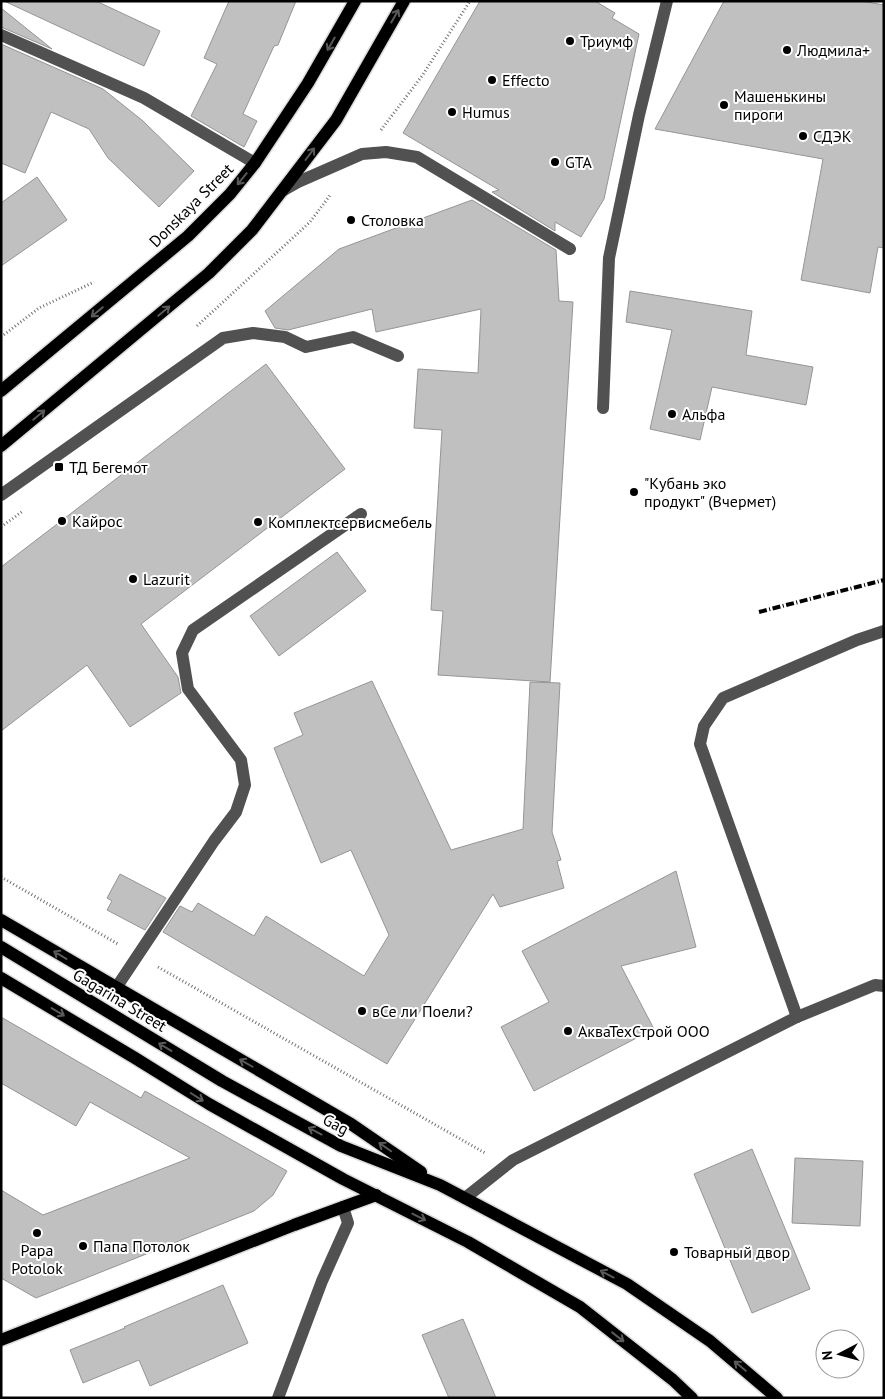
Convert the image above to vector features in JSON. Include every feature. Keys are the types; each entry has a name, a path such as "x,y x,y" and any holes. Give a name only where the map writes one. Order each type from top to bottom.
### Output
{"main road":[{"name":"Donskaya Street","path":"1,391 188,236 230,194 255,163 308,84 356,1"},
{"path":"1,446 209,273 252,230 336,120 404,1"},
{"path":"1,920 351,1124 440,1185 627,1284 710,1341 777,1398"},
{"name":"Gagarina Street","path":"1,947 222,1081"},
{"path":"1,978 209,1104 343,1179 468,1242 580,1307 674,1380 692,1398"},
{"name":"Gag","path":"222,1081 341,1146 440,1185"},
{"path":"1,1340 376,1195"}],"lane":[{"path":"604,408 609,258 639,115 666,1"},
{"path":"1,35 144,98 255,163"},
{"path":"281,192 298,182 362,154 386,152 417,157 570,249"},
{"path":"1,495 223,338 253,334 285,337 306,347 353,337 398,356"},
{"path":"116,988 214,841 236,812 245,785 241,760 188,689 182,653 193,630 361,514"},
{"path":"797,1017 700,744 704,726 723,698 857,640 884,631"},
{"path":"465,1198 513,1160 797,1017 875,985 884,986"},
{"path":"278,1398 322,1282 348,1223 343,1207"}],"path":[{"path":"362,154 422,76 470,1"},
{"path":"197,326 310,222 333,192"},
{"path":"1,337 39,308 97,280"},
{"path":"1,527 25,509"},
{"path":"1,877 485,1154"}],"building":[{"path":"4,1 96,1 160,31 144,66"},
{"path":"229,1 296,1 278,45 274,46 243,114 257,121 244,147 191,116 217,64 204,58"},
{"path":"480,1 595,1 615,13 612,18 639,34 604,199 581,237 555,222 555,231 492,192 499,190 403,133"},
{"name":"Людмила+","path":"724,1 862,1 884,5 884,248 878,247 870,293 801,280 823,159 655,129"},
{"path":"1,8 52,49 1,27"},
{"path":"1,44 103,89 143,121 194,171 159,207 108,158 89,129 51,112 25,173 1,163"},
{"path":"37,177 67,220 1,266 1,203"},
{"path":"472,200 556,250 559,301 573,302 550,682 438,675 443,611 431,610 442,430 414,428 418,369 478,373 481,309 376,332 372,309 288,330 275,328 265,311 339,249"},
{"path":"630,291 752,311 746,355 813,367 806,405 712,387 700,440 650,429 672,330 626,322"},
{"path":"266,364 345,469 141,624 178,677 181,693 130,727 87,665 1,731 1,567"},
{"path":"337,552 366,591 279,656 250,616"},
{"path":"372,681 451,850 523,829 530,682 560,683 552,832 561,860 557,861 564,888 500,907 493,894 387,1064 163,932 180,906 192,912 198,903 254,936 266,916 364,976 389,935 351,850 321,863 274,748 303,735 294,713"},
{"path":"676,871 696,947 621,966 654,1029 534,1091 501,1027 549,1002 522,951"},
{"path":"120,874 166,898 145,930 107,910 112,901 107,898"},
{"path":"1,1017 141,1098 145,1091 287,1171 273,1195 254,1211 36,1298 1,1278 1,1190 43,1215 190,1158 90,1102 76,1126 1,1083"},
{"path":"752,1149 810,1289 752,1313 694,1174"},
{"path":"795,1158 863,1161 860,1226 792,1223"},
{"path":"223,1285 248,1343 150,1386 139,1360 83,1383 70,1350"},
{"path":"463,1319 496,1398 449,1398 422,1335"}],"railway":[{"path":"759,612 884,580"}],"place":[{"name":"Триумф","path":"570,41"},
{"name":"Людмила+","path":"787,50"},
{"name":"Effecto","path":"492,80"},
{"name":"Машенькины пироги","path":"724,105"},
{"name":"Humus","path":"452,112"},
{"name":"СДЭК","path":"803,136"},
{"name":"GTA","path":"555,162"},
{"name":"Столовка","path":"351,220"},
{"name":"Альфа","path":"672,414"},
{"name":"ТД Бегемот","path":"59,467"},
{"name":"\"Кубань эко продукт\" (Вчермет)","path":"634,492"},
{"name":"Кайрос","path":"62,521"},
{"name":"Комплектсервисмебель","path":"258,522"},
{"name":"Lazurit","path":"133,579"},
{"name":"вСе ли Поели?","path":"362,1011"},
{"name":"АкваТехСтрой ООО","path":"568,1031"},
{"name":"Papa Potolok","path":"37,1233"},
{"name":"Папа Потолок","path":"83,1246"},
{"name":"Товарный двор","path":"674,1252"}]}
